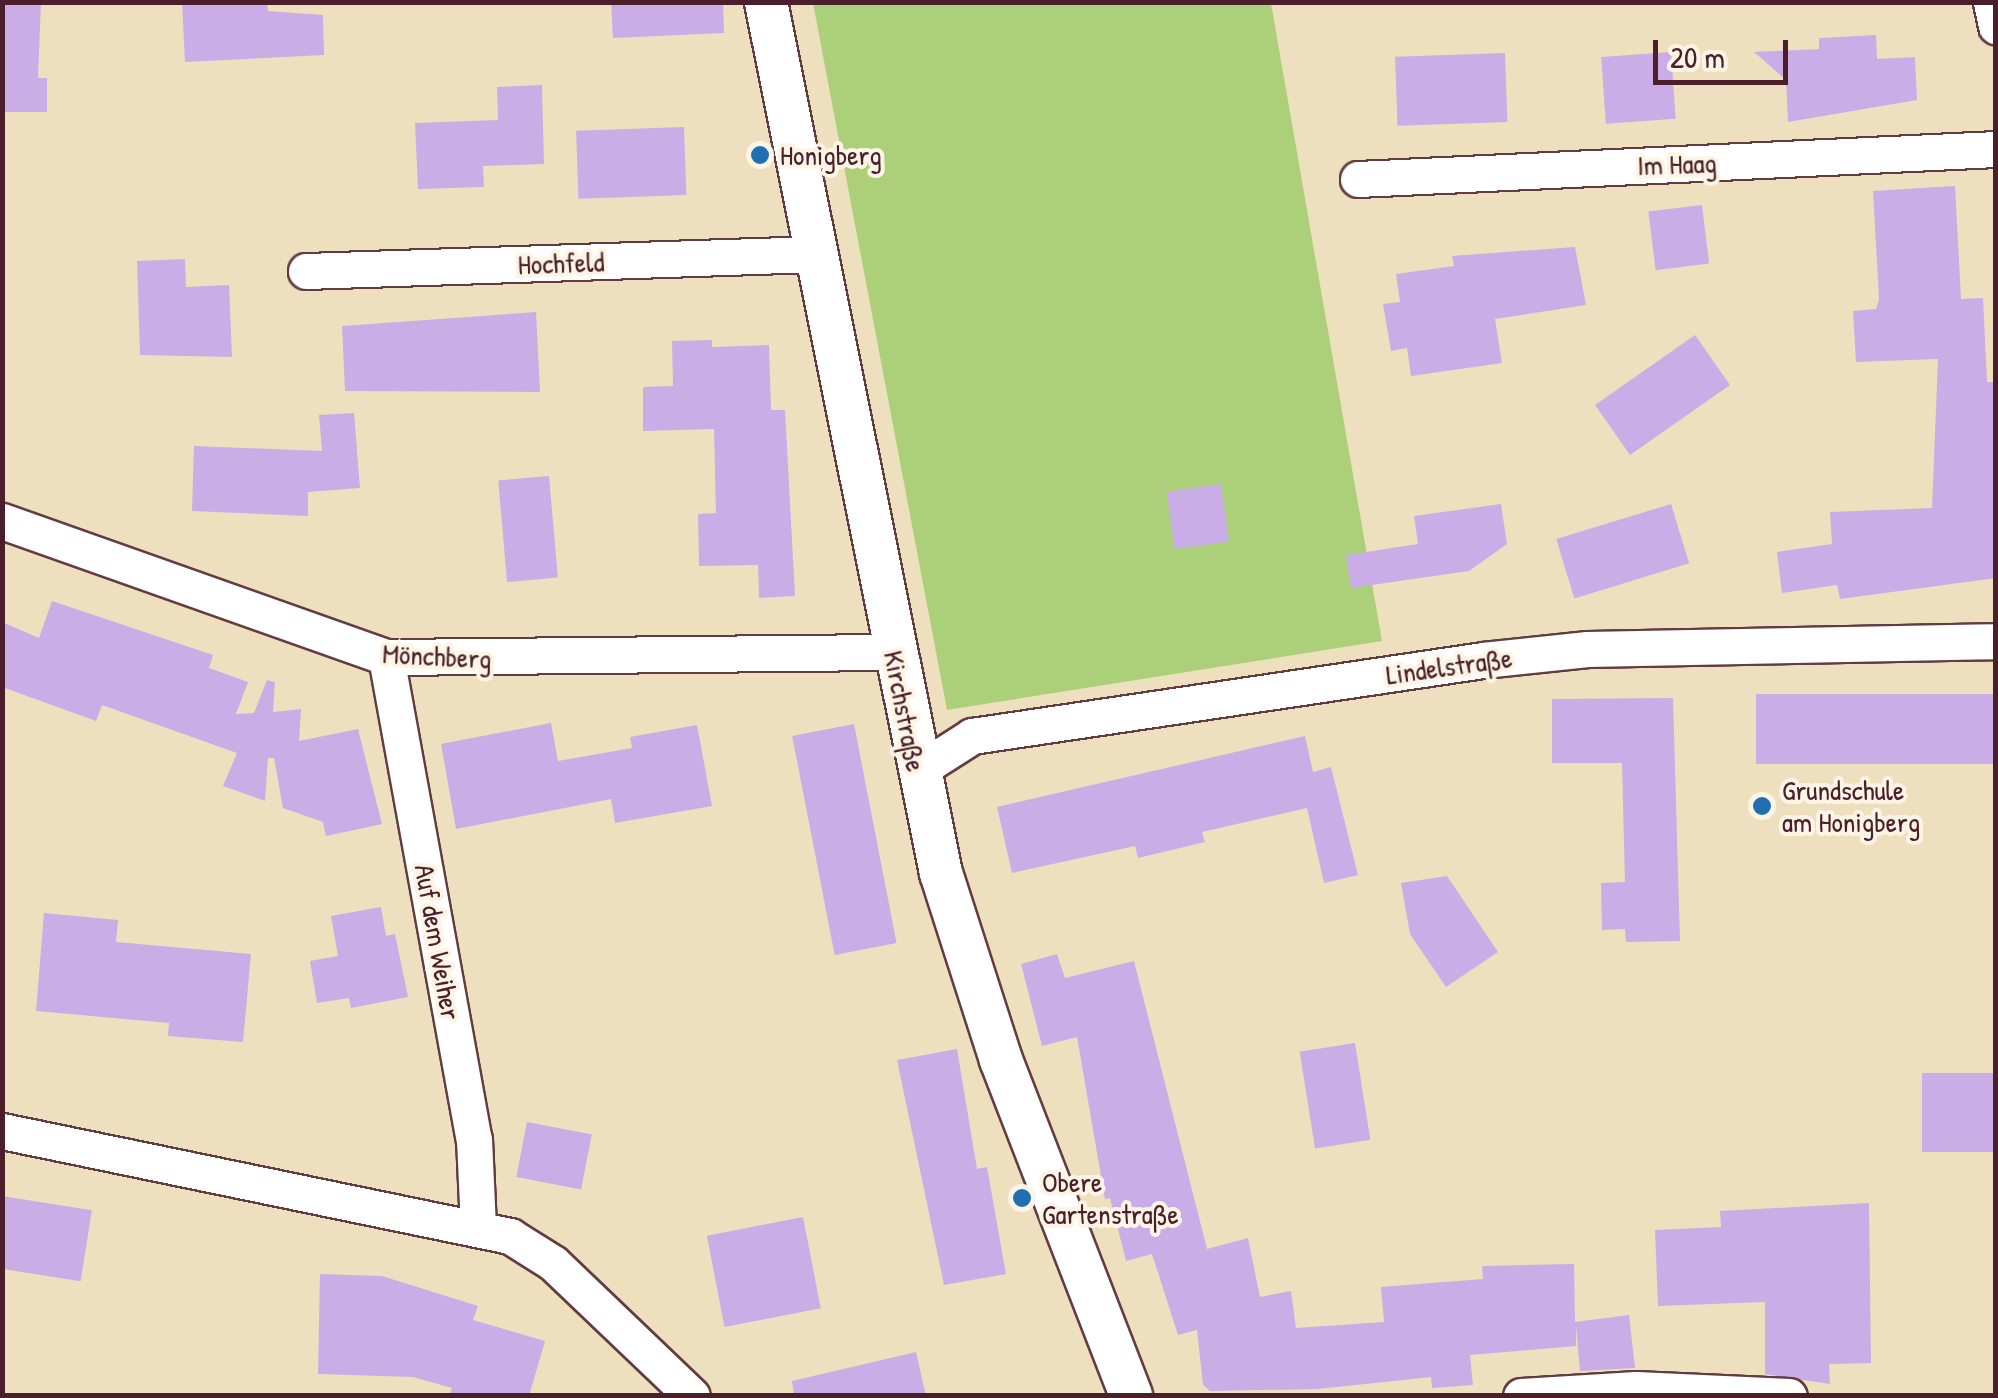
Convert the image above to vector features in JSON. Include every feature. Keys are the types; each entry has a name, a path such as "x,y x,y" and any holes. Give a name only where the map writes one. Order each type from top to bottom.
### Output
{"street":[{"name":"Kirchstraße","path":"766,2 917,772 976,990 1131,1396"},
{"path":"1991,2 1996,26"},
{"name":"Im Haag","path":"1358,180 1996,149"},
{"name":"Hochfeld","path":"306,271 816,254"},
{"name":"Mönchberg","path":"2,521 386,657 894,652"},
{"name":"Lindelstraße","path":"917,772 972,736 1483,660 1587,649 1996,641"},
{"name":"Auf dem Weiher","path":"386,657 474,1140 478,1228"},
{"path":"2,1131 510,1236 553,1263 692,1396"},
{"path":"1521,1396 1636,1389 1789,1396"}],"green space":[{"path":"813,3 1271,3 1382,641 947,710"}],"building":[{"path":"2,2 41,2 38,78 47,78 47,112 2,112"},
{"path":"182,2 267,2 268,11 323,15 324,55 185,62"},
{"path":"611,2 723,2 724,33 613,38"},
{"path":"1876,35 1877,59 1915,57 1917,100 1788,122 1786,80 1754,52 1819,49 1819,38"},
{"path":"1671,52 1676,119 1606,124 1601,57"},
{"path":"1505,53 1507,122 1397,126 1395,57"},
{"path":"542,85 544,164 483,166 484,187 418,189 415,123 498,120 497,87"},
{"path":"684,127 686,195 578,199 576,131"},
{"path":"1955,186 1961,299 1983,298 1987,382 1996,382 1996,578 1840,599 1837,585 1782,593 1777,552 1832,544 1830,512 1932,508 1938,359 1856,362 1853,311 1876,309 1879,299 1873,191"},
{"path":"1702,205 1709,264 1656,270 1648,212"},
{"path":"1575,247 1586,305 1495,319 1502,363 1411,376 1407,348 1391,351 1383,304 1400,302 1396,274 1454,266 1452,256"},
{"path":"185,259 186,287 229,285 232,357 140,355 137,261"},
{"path":"536,312 540,392 345,391 342,326"},
{"path":"1695,335 1730,385 1630,455 1595,405"},
{"path":"712,340 712,347 769,345 771,410 785,410 795,596 759,598 758,565 699,566 698,514 716,513 714,429 643,431 643,387 673,386 672,341"},
{"path":"354,413 360,488 308,492 308,516 192,511 194,446 322,451 319,415"},
{"path":"549,476 558,578 507,582 498,480"},
{"path":"1221,484 1229,541 1175,549 1167,492"},
{"path":"1501,504 1507,544 1469,571 1351,588 1346,555 1418,544 1414,516"},
{"path":"1671,504 1689,563 1574,598 1556,539"},
{"path":"52,601 213,655 209,668 248,682 236,714 254,713 267,680 275,682 273,712 301,709 299,741 358,729 382,824 326,836 323,822 283,808 274,758 268,758 265,801 223,786 237,753 102,705 96,721 2,687 2,622 39,638"},
{"path":"1756,694 1996,694 1996,764 1756,764"},
{"path":"1673,698 1680,941 1626,942 1625,929 1602,930 1601,883 1625,882 1622,763 1552,763 1552,699"},
{"path":"551,723 558,761 632,748 630,737 697,725 712,806 615,823 611,799 456,829 441,744"},
{"path":"854,724 897,943 835,955 792,736"},
{"path":"1305,736 1313,772 1331,767 1358,875 1324,883 1307,808 1202,832 1205,842 1138,858 1135,846 1012,873 997,807"},
{"path":"1447,876 1498,952 1446,987 1410,934 1401,883"},
{"path":"381,907 386,936 395,934 408,997 351,1008 349,998 317,1003 310,961 338,956 331,916"},
{"path":"44,913 118,920 116,942 251,954 243,1042 168,1036 169,1023 36,1011"},
{"path":"1057,954 1065,978 1134,961 1207,1249 1248,1238 1260,1297 1291,1291 1296,1328 1384,1322 1381,1287 1483,1279 1482,1266 1574,1264 1575,1322 1629,1315 1635,1368 1580,1371 1576,1326 1576,1346 1470,1355 1473,1385 1432,1388 1431,1377 1318,1389 1210,1391 1203,1385 1197,1330 1178,1335 1152,1254 1126,1261 1110,1198 1105,1199 1077,1037 1042,1046 1021,964"},
{"path":"1355,1043 1370,1140 1315,1149 1300,1052"},
{"path":"957,1049 977,1169 987,1167 1006,1274 944,1285 897,1060"},
{"path":"1922,1073 1996,1073 1996,1152 1922,1152"},
{"path":"527,1122 592,1135 581,1190 516,1177"},
{"path":"2,1196 92,1210 81,1281 2,1269"},
{"path":"1869,1203 1871,1363 1829,1364 1830,1384 1765,1374 1765,1302 1658,1306 1655,1230 1721,1227 1720,1211"},
{"path":"803,1217 821,1308 725,1327 707,1236"},
{"path":"320,1274 382,1276 478,1306 473,1320 545,1341 529,1396 449,1396 452,1388 413,1377 318,1374"},
{"path":"916,1352 926,1396 794,1396 792,1381"}],"place":[{"name":"Honigberg","path":"760,155"},
{"name":"Grundschule am Honigberg","path":"1762,806"},
{"name":"Obere Gartenstraße","path":"1022,1198"}]}
